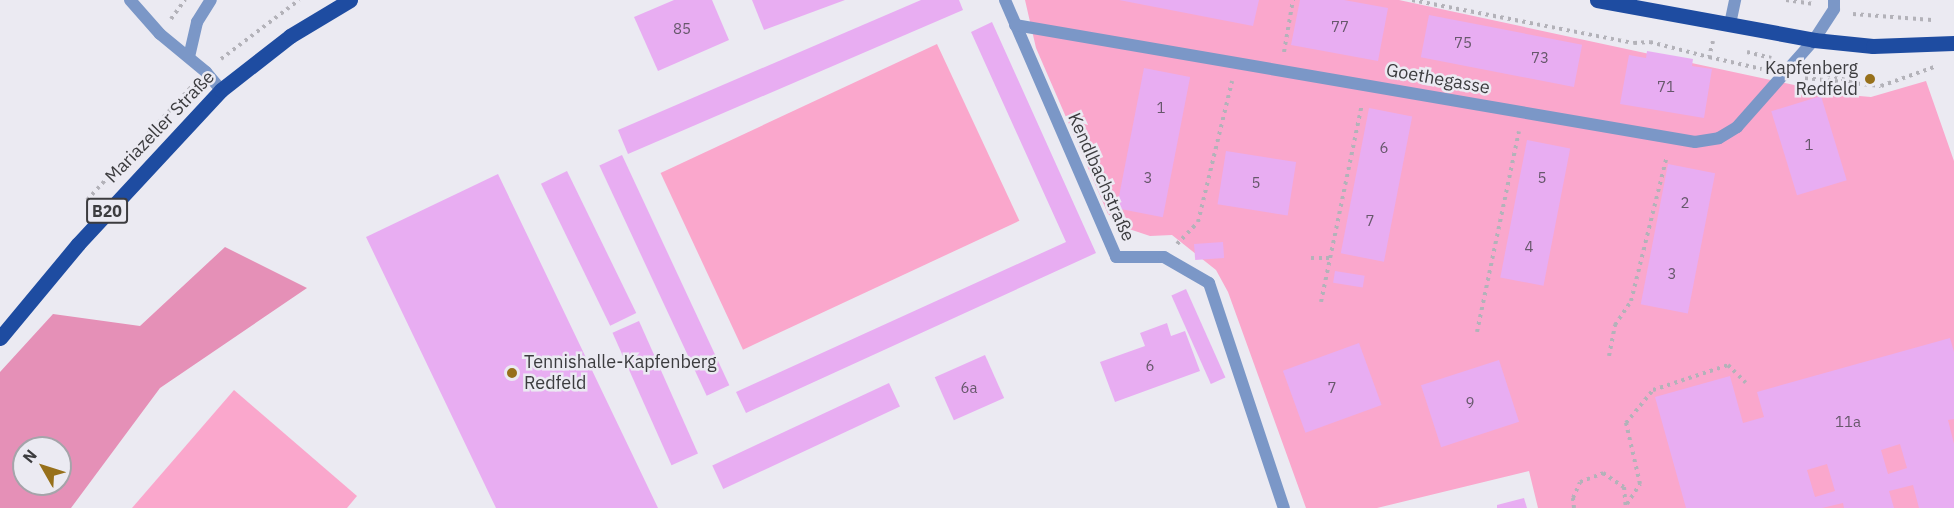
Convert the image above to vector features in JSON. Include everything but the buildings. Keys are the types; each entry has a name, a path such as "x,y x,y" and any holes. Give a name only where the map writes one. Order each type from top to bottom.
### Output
{"main road":[{"name":"Mariazeller Straße","path":"0,338 110,208 221,90 290,36 350,0"},
{"path":"1597,0 1814,40 1873,46 1954,43"}],"street":[{"path":"130,0 160,34 189,57 221,90"},
{"path":"189,57 197,22 211,0"},
{"name":"Kendlbachstraße","path":"1005,0 1116,257 1164,257"},
{"path":"1724,22 1735,0"},
{"name":"Goethegasse","path":"1015,25 1523,112 1672,135 1695,142 1719,138 1737,127 1786,75 1814,40 1834,5"},
{"path":"1164,257 1209,283 1284,508"}],"path":[{"path":"1280,71 1293,0"},
{"path":"1412,0 1634,43 1650,42 1786,75 1881,86 1924,73 1944,62"},
{"path":"1786,0 1834,5 1871,18 1935,20"},
{"path":"1709,57 1724,22"},
{"path":"1164,257 1198,222 1237,63"},
{"path":"1321,302 1365,85"},
{"path":"1477,332 1523,112"},
{"path":"1609,356 1615,325 1631,301 1672,135"},
{"path":"1311,258 1330,258"},
{"path":"1626,506 1640,484 1626,423 1653,390 1728,365 1746,383"},
{"path":"1574,508 1576,489 1595,474 1619,481 1626,506"}],"shaded area":[{"path":"1025,0 1399,0 1836,94 1871,97 1926,81 1954,161 1954,508 1538,508 1529,471 1377,508 1306,508 1228,292 1216,270 1172,235 1150,236 1129,229 1108,214 1036,48"},
{"path":"937,44 1019,221 743,350 661,173"},
{"path":"225,247 307,288 160,388 71,508 0,508 0,372 53,314 140,326"},
{"path":"234,390 357,496 347,508 132,508"}],"place":[{"name":"Kapfenberg Redfeld","path":"1870,79"},
{"name":"Tennishalle-Kapfenberg Redfeld","path":"512,373"}]}
